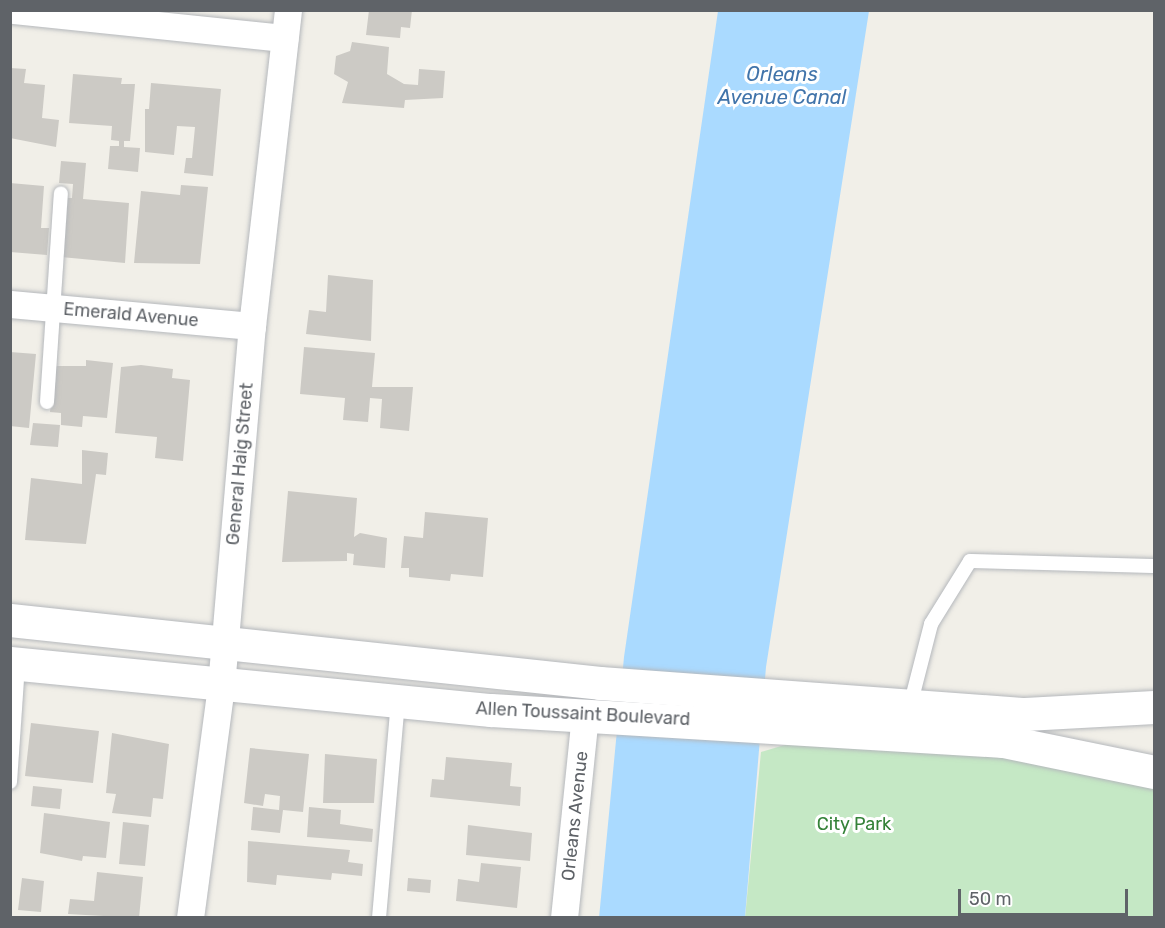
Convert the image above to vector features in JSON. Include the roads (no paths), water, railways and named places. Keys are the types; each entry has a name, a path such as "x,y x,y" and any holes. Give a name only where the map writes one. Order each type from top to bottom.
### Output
{"main road":[{"name":"Allen Toussaint Boulevard","path":"10,620 455,665 600,683 1003,741 1155,772"},
{"name":"Allen Toussaint Boulevard","path":"14,664 452,707 591,715 910,706 1025,714 1155,707"},
{"path":"452,707 455,665"}],"street":[{"path":"13,10 285,38"},
{"name":"General Haig Street","path":"190,918 221,686 252,326 288,10"},
{"name":"Emerald Avenue","path":"10,304 252,326"},
{"name":"Orleans Avenue","path":"564,918 591,715"}],"lane":[{"path":"47,402 62,194"},
{"path":"910,706 931,624 970,561 1155,566"},
{"path":"10,782 14,664"},
{"path":"379,918 398,702"}],"water":[{"name":"Orleans Avenue Canal","path":"718,11 869,11 766,667 745,917 599,918 624,657"}],"park label":[{"name":"City Park","path":"854,824"}]}
